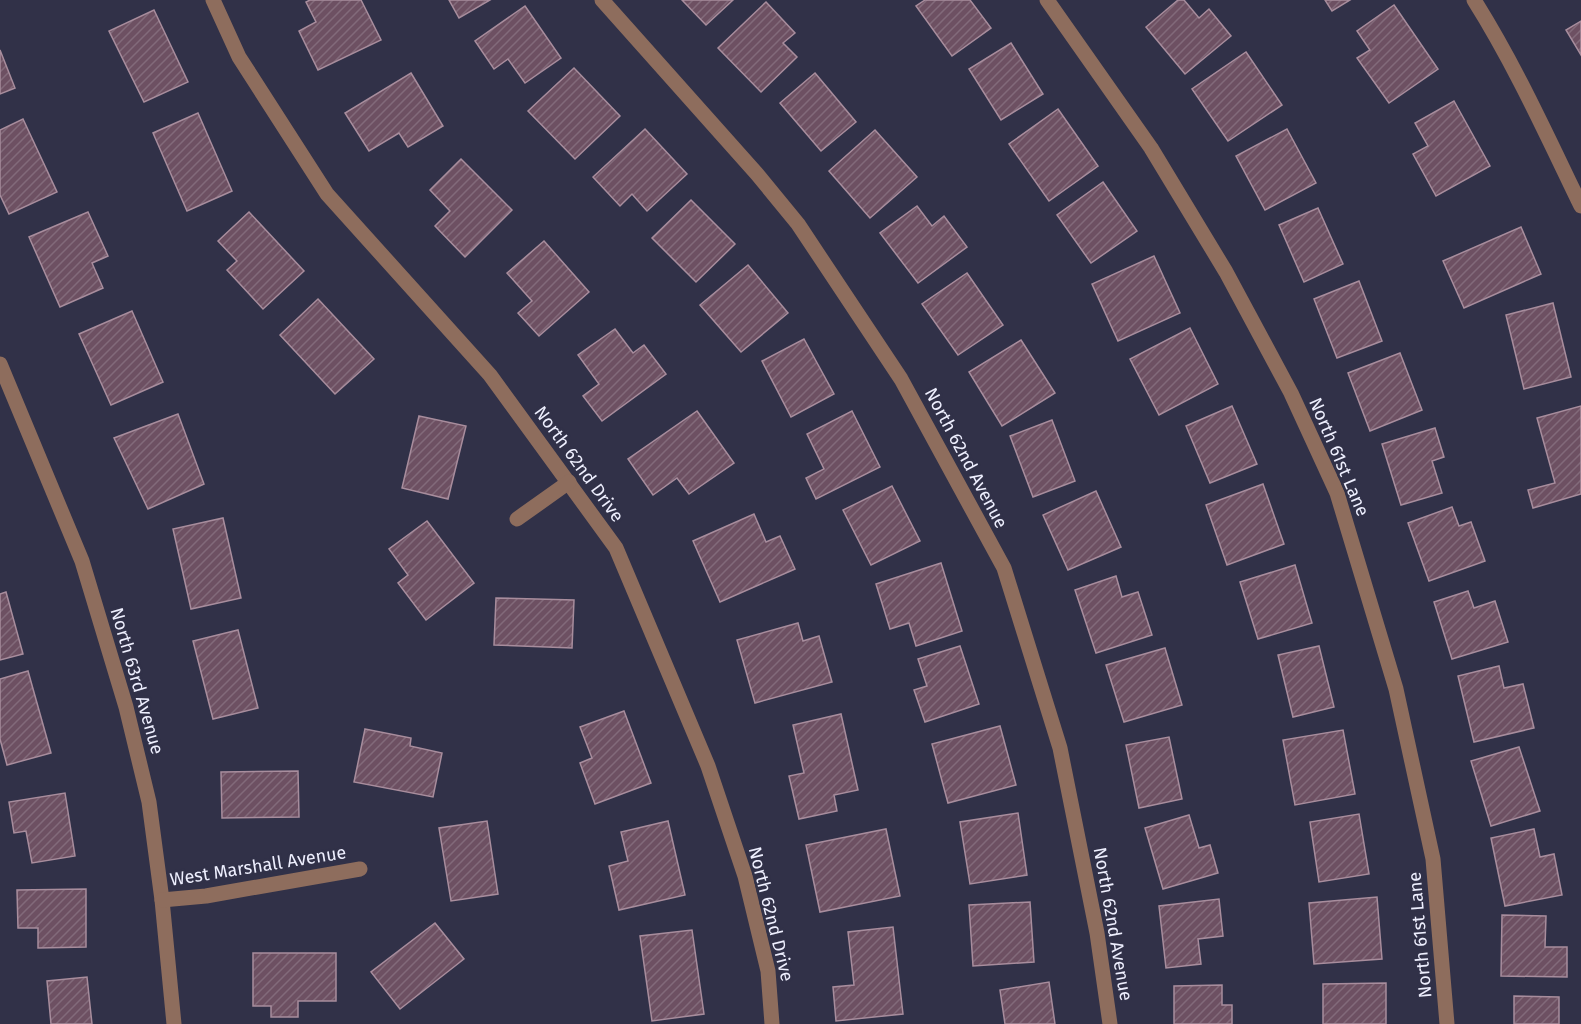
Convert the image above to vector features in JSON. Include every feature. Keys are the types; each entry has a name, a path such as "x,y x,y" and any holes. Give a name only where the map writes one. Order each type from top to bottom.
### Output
{"street":[{"name":"North 62nd Drive","path":"213,0 238,57 327,194 490,375 616,548 708,766 745,876 768,971 772,1024"},
{"name":"North 62nd Avenue","path":"602,0 757,174 798,224 901,379 1004,568 1060,748 1097,933 1110,1024"},
{"name":"North 61st Lane","path":"1047,0 1151,148 1226,272 1291,393 1337,493 1396,689 1433,860 1447,1024"},
{"path":"1474,0 1531,102 1581,206"},
{"name":"North 63rd Avenue","path":"0,364 82,561 126,707 147,791 162,900 174,1024"},
{"path":"517,519 569,482"},
{"name":"West Marshall Avenue","path":"162,900 206,897 360,869"}],"building":[{"path":"310,0 361,0 381,40 318,70 299,31 316,22 306,2"},
{"path":"449,0 490,0 459,18"},
{"path":"682,0 733,0 706,25"},
{"path":"925,0 970,0 991,28 952,56 916,6"},
{"path":"1178,0 1184,0 1199,18 1209,9 1231,36 1185,74 1146,27"},
{"path":"1325,0 1350,0 1332,11"},
{"path":"766,2 795,33 783,43 797,57 761,92 718,48"},
{"path":"1394,5 1438,69 1389,103 1357,58 1370,50 1357,31"},
{"path":"525,6 561,58 525,83 508,59 494,69 475,41"},
{"path":"154,10 188,82 144,102 109,31"},
{"path":"1581,21 1581,55 1566,30"},
{"path":"1011,43 1043,94 1001,120 969,69"},
{"path":"0,50 15,88 0,94"},
{"path":"1246,52 1282,105 1228,141 1192,89"},
{"path":"574,68 620,116 575,159 528,111"},
{"path":"411,73 443,126 408,147 399,133 369,151 345,113"},
{"path":"815,73 856,122 821,151 780,103"},
{"path":"1454,101 1490,166 1436,196 1413,154 1428,146 1415,123"},
{"path":"1058,109 1098,166 1049,201 1009,144"},
{"path":"198,113 232,191 187,211 153,133"},
{"path":"23,119 57,192 9,214 0,195 0,130"},
{"path":"645,129 687,174 647,211 632,194 620,206 593,177"},
{"path":"1287,129 1316,183 1265,210 1236,156"},
{"path":"875,130 917,177 870,218 829,171"},
{"path":"461,159 512,210 465,257 435,226 450,211 430,190"},
{"path":"1103,182 1137,231 1091,263 1057,215"},
{"path":"691,200 735,244 696,282 652,238"},
{"path":"917,206 932,226 944,216 967,247 918,283 880,233"},
{"path":"1318,208 1343,264 1304,282 1279,225"},
{"path":"88,212 108,256 92,263 103,288 60,307 29,237"},
{"path":"249,212 304,271 263,309 227,270 237,261 218,241"},
{"path":"1521,227 1541,274 1464,308 1443,261"},
{"path":"544,241 589,292 539,336 518,313 532,301 507,273"},
{"path":"1154,256 1180,313 1118,341 1092,284"},
{"path":"748,265 788,313 741,352 700,305"},
{"path":"967,273 1003,325 958,355 922,304"},
{"path":"1359,281 1382,341 1337,358 1314,299"},
{"path":"318,299 374,359 335,394 280,335"},
{"path":"1553,303 1571,377 1524,389 1506,315"},
{"path":"132,311 163,382 111,405 79,334"},
{"path":"1190,328 1218,384 1159,415 1130,359"},
{"path":"615,329 633,353 644,345 666,374 602,421 583,396 599,384 578,355"},
{"path":"804,339 834,394 791,417 762,361"},
{"path":"1021,340 1055,393 1002,426 969,372"},
{"path":"1400,353 1422,410 1370,431 1348,373"},
{"path":"1232,406 1257,464 1210,483 1186,426"},
{"path":"1581,406 1581,494 1533,508 1528,490 1555,483 1537,418"},
{"path":"697,411 734,463 689,494 677,478 653,495 628,459"},
{"path":"852,411 880,467 816,499 806,478 824,469 807,434"},
{"path":"178,414 204,484 148,509 114,438"},
{"path":"419,416 466,426 448,499 402,488"},
{"path":"1052,420 1075,481 1033,497 1010,436"},
{"path":"1435,428 1444,457 1432,461 1442,493 1401,505 1382,444"},
{"path":"1263,484 1284,544 1227,565 1206,505"},
{"path":"892,486 920,541 871,565 843,510"},
{"path":"1096,491 1121,547 1068,570 1043,515"},
{"path":"1452,507 1459,526 1471,522 1485,561 1429,581 1408,523"},
{"path":"754,514 766,542 780,536 795,569 720,602 693,541"},
{"path":"223,518 241,598 191,609 173,529"},
{"path":"427,521 474,583 426,620 398,583 408,575 389,549"},
{"path":"941,563 962,631 916,646 909,623 890,629 876,584"},
{"path":"1295,565 1312,623 1258,639 1240,582"},
{"path":"1116,576 1122,597 1138,592 1152,635 1096,653 1075,590"},
{"path":"1468,591 1474,608 1495,601 1508,642 1452,659 1434,602"},
{"path":"6,592 23,654 0,660 0,594"},
{"path":"496,598 574,600 572,648 494,645"},
{"path":"798,623 803,641 819,636 832,682 755,703 737,640"},
{"path":"238,630 258,708 213,719 193,641"},
{"path":"960,646 979,704 925,722 914,690 927,686 918,659"},
{"path":"1319,646 1334,707 1293,717 1278,655"},
{"path":"1165,648 1182,705 1124,722 1106,665"},
{"path":"1499,666 1504,688 1523,684 1534,728 1474,742 1458,676"},
{"path":"28,671 51,753 7,765 0,739 0,679"},
{"path":"624,711 651,783 595,804 580,763 592,758 580,727"},
{"path":"841,714 858,790 834,795 837,811 799,819 789,776 804,773 793,725"},
{"path":"1000,726 1016,785 948,803 932,744"},
{"path":"365,729 411,738 410,746 442,753 433,797 354,782"},
{"path":"1343,730 1355,794 1295,805 1283,740"},
{"path":"1169,737 1182,799 1139,808 1126,745"},
{"path":"1519,747 1540,811 1491,826 1471,761"},
{"path":"298,771 299,817 222,818 221,772"},
{"path":"65,793 75,856 32,863 26,831 14,833 9,802"},
{"path":"1018,813 1027,875 970,884 960,822"},
{"path":"1359,814 1369,874 1319,882 1310,822"},
{"path":"1189,815 1199,848 1210,845 1218,873 1163,889 1145,828"},
{"path":"487,821 498,894 451,901 439,828"},
{"path":"668,821 685,895 619,910 609,866 628,861 621,832"},
{"path":"886,829 900,896 820,912 806,845"},
{"path":"1534,829 1540,857 1554,854 1562,895 1505,906 1491,838"},
{"path":"86,889 86,947 38,948 38,928 18,928 17,890"},
{"path":"1377,897 1382,959 1314,964 1309,903"},
{"path":"1219,899 1223,936 1198,939 1201,964 1166,968 1159,906"},
{"path":"1030,902 1034,962 973,966 969,905"},
{"path":"1502,915 1546,916 1545,947 1567,947 1567,977 1501,976"},
{"path":"435,923 464,959 400,1009 371,972"},
{"path":"893,927 903,1014 836,1021 833,987 854,985 848,932"},
{"path":"692,930 704,1014 652,1021 640,936"},
{"path":"253,953 336,953 336,1001 298,1001 298,1017 271,1017 271,1006 253,1006"},
{"path":"87,977 92,1024 51,1024 47,981"},
{"path":"1049,982 1055,1024 1005,1024 1000,990"},
{"path":"1386,983 1386,1024 1323,1024 1323,984"},
{"path":"1222,985 1222,1005 1232,1005 1232,1024 1174,1024 1174,986"},
{"path":"1514,996 1559,997 1559,1024 1514,1024"}]}
